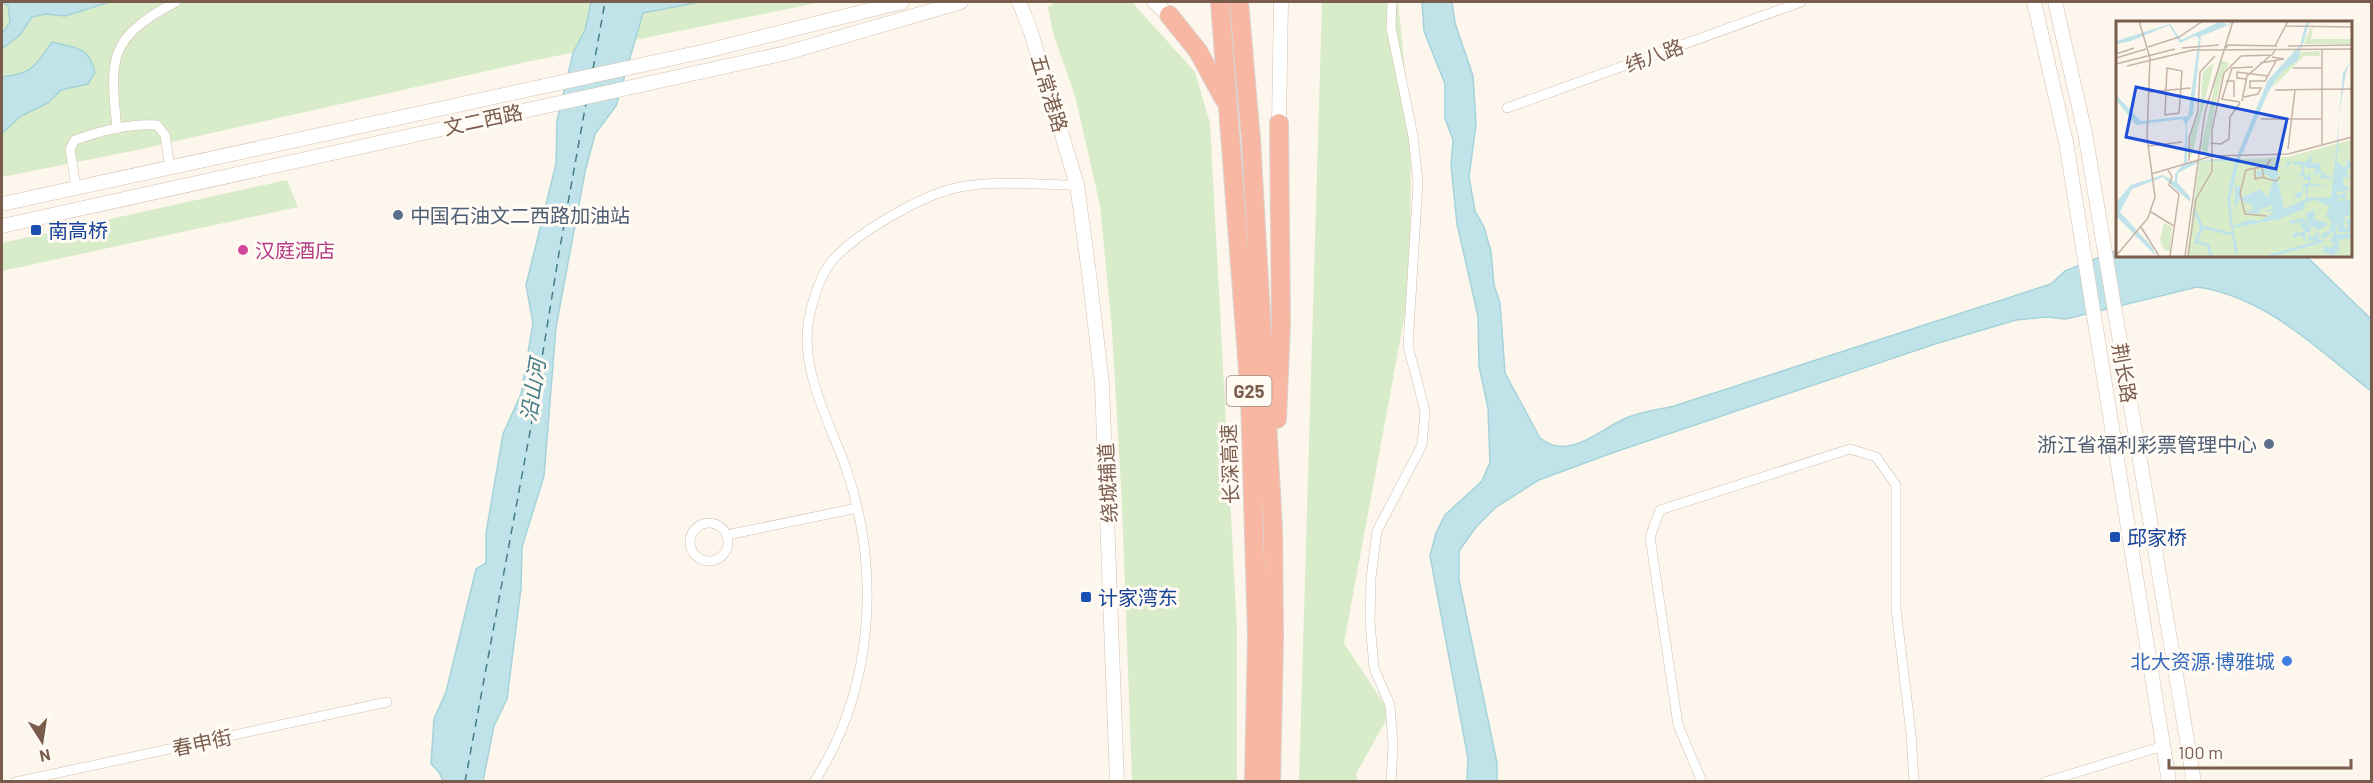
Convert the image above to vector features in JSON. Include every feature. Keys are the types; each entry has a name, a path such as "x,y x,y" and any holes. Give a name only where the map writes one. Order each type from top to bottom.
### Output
{"highway":[{"name":"长深高速","path":"1220,2 1250,396 1257,634 1254,782"},
{"name":"长深高速","path":"1239,2 1251,140 1273,529 1274,638 1271,782"},
{"path":"1169,15 1198,51 1228,106"},
{"path":"1273,529 1281,324 1279,123"}],"main road":[{"name":"文二西路","path":"2,204 706,51 850,17 902,2"},
{"name":"文二西路","path":"2,226 445,126 815,46 961,2"},
{"name":"五常港路","path":"1019,2 1030,29 1077,185"},
{"path":"1154,2 1169,15"},
{"path":"1279,123 1281,2"},
{"name":"荆长路","path":"2034,2 2066,142 2169,782"},
{"name":"荆长路","path":"2055,2 2085,133 2194,782"},
{"name":"绕城辅道","path":"1077,185 1102,384 1117,782"}],"street":[{"path":"117,129 112,75 118,50 141,25 176,2"},
{"path":"1391,782 1393,745 1390,705 1374,668 1370,622 1371,578 1377,531 1422,445 1425,411 1408,346 1418,181 1413,136 1391,28 1392,2"},
{"name":"纬八路","path":"1507,108 1801,2"},
{"path":"76,187 70,149 75,140 117,129 145,124 157,125 165,135 170,168"},
{"path":"814,782 830,758 843,728 861,666 866,629 866,592 865,553 857,508 811,371 807,338 812,301 831,262 914,201 969,186 1077,185"},
{"path":"1702,782 1678,725 1650,537 1660,510 1850,449 1876,457 1896,485 1896,609 1911,734 1914,782"},
{"path":"727,535 857,508"},
{"path":"705,524 718,525 727,535 728,547 716,560 704,560 691,548 690,542 694,530 705,524"},
{"name":"春申街","path":"16,782 387,702"},
{"path":"2045,782 2163,746"}],"green space":[{"path":"2,2 822,2 522,63 137,150 2,177"},
{"path":"1055,2 1132,2 1195,72 1210,123 1237,629 1237,781 1132,781 1122,505 1112,330 1100,205 1075,96 1053,33 1048,7"},
{"path":"1322,2 1398,2 1411,128 1410,287 1344,643 1390,713 1356,774 1358,781 1299,782"},
{"path":"287,180 298,207 2,271 2,243"}],"water":[{"path":"2,2 110,2 65,16 46,14 32,17 20,35 2,49 2,34 10,22 8,6"},
{"name":"沿山河","path":"591,2 700,2 643,13 616,106 595,134 585,172 556,327 544,476 522,547 521,588 507,699 494,726 483,781 443,781 439,772 431,764 434,719 446,692 476,569 486,563 486,533 503,434 521,394 533,323 526,285 556,164 557,121 573,53 585,30"},
{"path":"1422,2 1452,2 1455,23 1473,76 1476,124 1469,177 1475,211 1484,227 1491,252 1494,285 1500,303 1505,373 1540,438 1551,444 1561,446 1583,442 1630,417 1674,406 2051,284 2065,271 2116,251 2116,256 2306,256 2371,319 2371,391 2311,342 2268,313 2222,292 2197,287 2066,319 2046,317 2016,320 1935,344 1609,454 1539,480 1496,507 1476,527 1459,551 1459,580 1497,763 1497,781 1467,781 1468,758 1430,556 1436,533 1445,515 1482,481 1490,462 1488,408 1479,366 1478,316 1457,224 1451,165 1453,140 1445,118 1445,84 1424,31"},
{"path":"52,42 85,52 95,72 88,84 61,90 48,103 21,116 2,133 2,77 27,71"}],"ferry route":[{"path":"593,69 605,2"},
{"path":"465,782 530,432 586,103"}],"place":[{"name":"中国石油文二西路加油站","path":"398,215"},
{"name":"南高桥","path":"36,230"},
{"name":"汉庭酒店","path":"243,250"},
{"name":"浙江省福利彩票管理中心","path":"2269,444"},
{"name":"邱家桥","path":"2115,537"},
{"name":"计家湾东","path":"1086,597"},
{"name":"北大资源·博雅城","path":"2287,661"}]}
